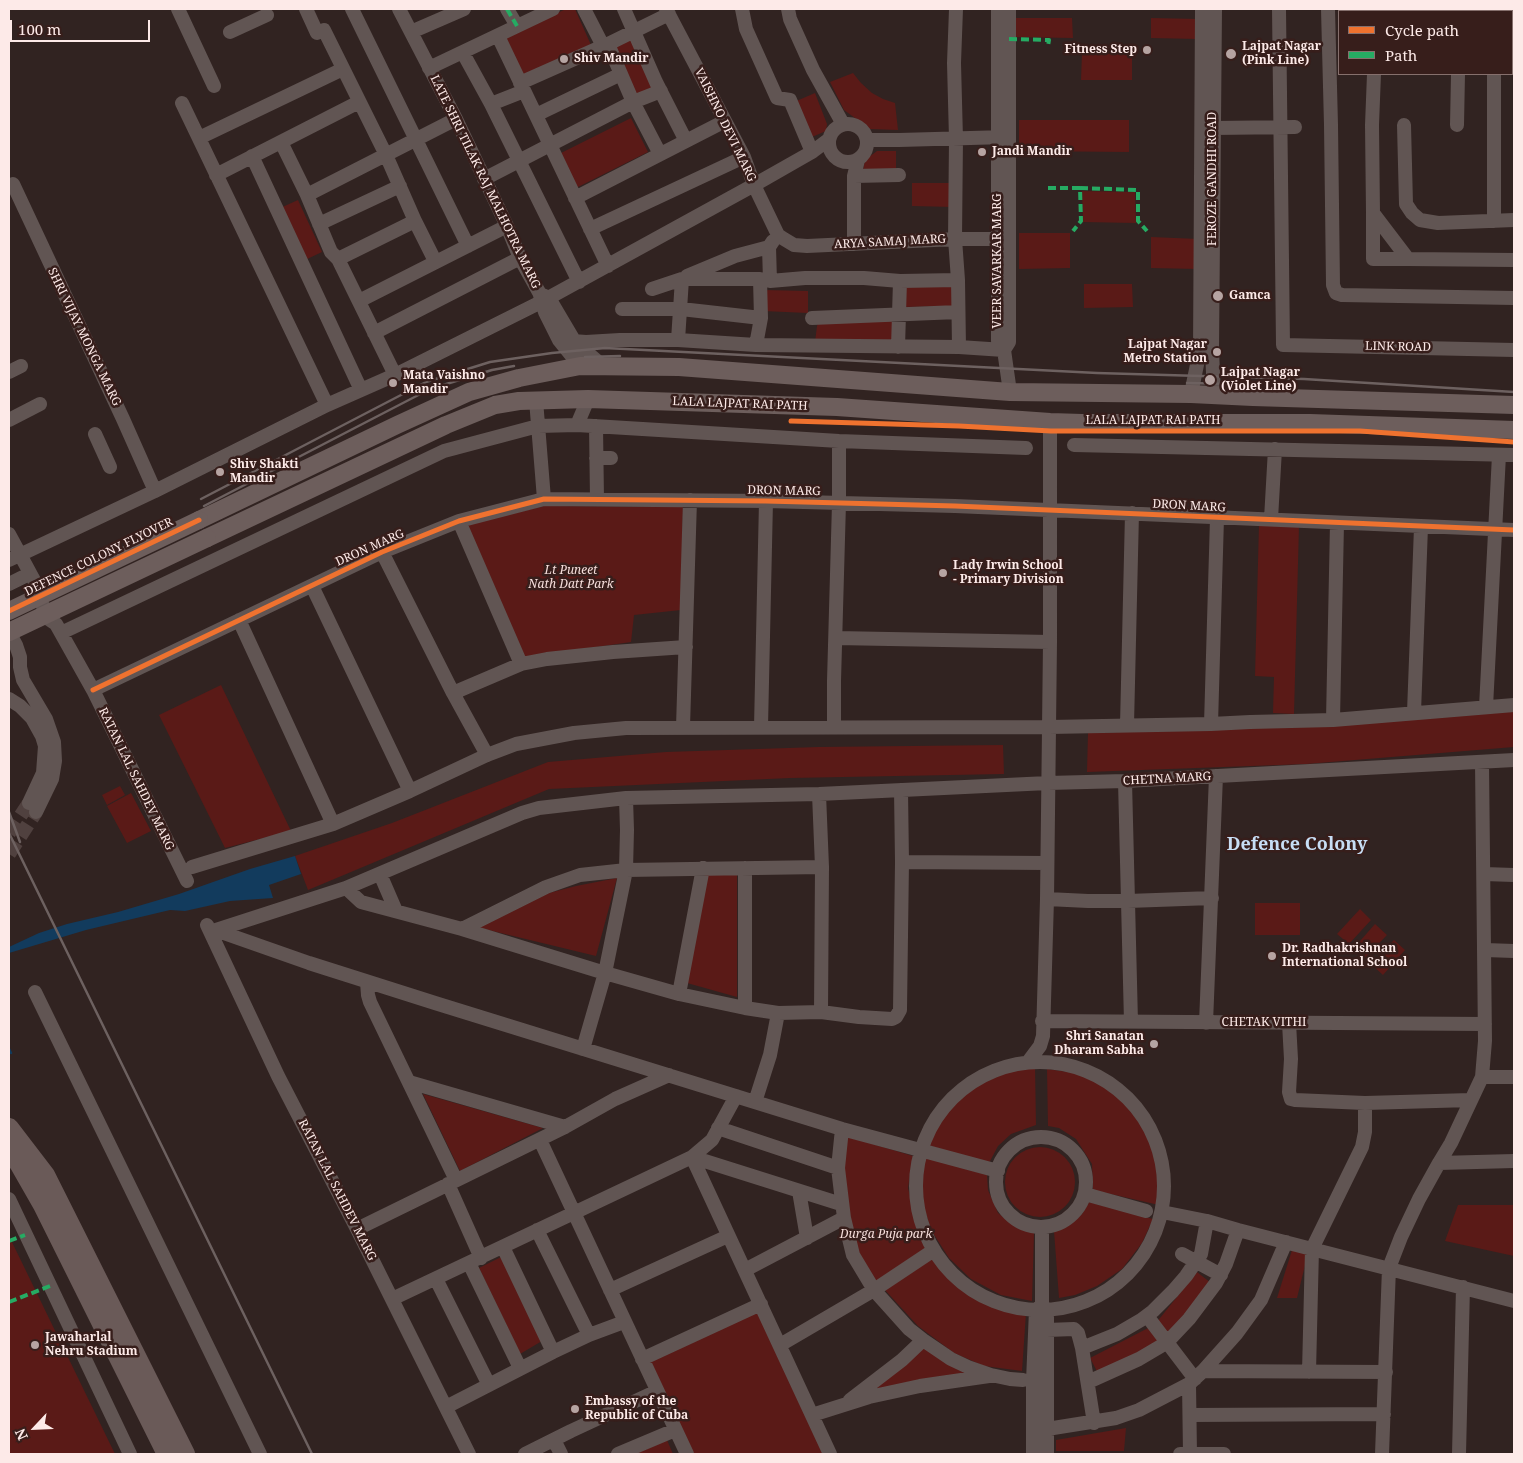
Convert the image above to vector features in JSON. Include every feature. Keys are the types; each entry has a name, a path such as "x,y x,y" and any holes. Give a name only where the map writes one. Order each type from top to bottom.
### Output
{"highway":[{"path":"9,1128 45,1175 80,1261 167,1454"},
{"path":"9,1152 19,1163 80,1261 185,1454"}],"main road":[{"name":"LALA LAJPAT RAI PATH","path":"580,366 679,367 1010,392 1191,394 1514,405"},
{"name":"DEFENCE COLONY FLYOVER","path":"9,612 316,463 469,392 519,378 580,366"},
{"name":"LALA LAJPAT RAI PATH","path":"528,400 588,399 837,407 1050,422 1310,423 1514,430"},
{"path":"9,632 446,425 495,405 528,400"}],"street":[{"path":"178,9 214,86"},
{"path":"306,9 343,69 360,102 435,261"},
{"path":"352,9 468,246"},
{"name":"LATE SHRI TILAK RAJ MALHOTRA MARG","path":"399,9 456,119 507,226 520,258 543,298 575,342 603,366"},
{"path":"412,32 464,9"},
{"path":"507,9 517,26"},
{"path":"430,68 553,9"},
{"path":"584,9 621,74 660,154"},
{"path":"624,9 686,141"},
{"path":"742,9 746,29 777,98 790,100 812,152"},
{"path":"788,9 790,19 813,70 843,124"},
{"path":"956,9 954,63 956,139 955,239 959,347"},
{"name":"VEER SAVARKAR MARG","path":"998,9 1004,137"},
{"name":"VEER SAVARKAR MARG","path":"1004,350 1009,342 1004,239 1004,137 1009,9"},
{"name":"FEROZE GANDHI ROAD","path":"1202,9 1208,93 1214,128 1206,350"},
{"name":"FEROZE GANDHI ROAD","path":"1206,350 1208,93 1215,9"},
{"path":"1214,128 1288,127 1279,9"},
{"path":"1328,9 1333,285 1336,293 1342,295 1514,298"},
{"path":"491,104 635,31 668,12"},
{"name":"VAISHNO DEVI MARG","path":"668,12 744,157 754,185 781,237"},
{"path":"230,32 267,15"},
{"path":"498,36 608,266"},
{"path":"463,53 491,104 579,282"},
{"path":"199,138 343,69"},
{"path":"536,115 621,74"},
{"path":"1374,75 1372,125 1373,259 1514,260"},
{"path":"1457,125 1458,75"},
{"path":"1494,75 1494,221"},
{"path":"484,179 633,102 661,91"},
{"path":"216,174 360,102"},
{"path":"182,103 327,405"},
{"path":"307,195 456,119"},
{"path":"575,198 725,121"},
{"path":"14,557 155,491 327,405 394,375 543,298 579,282 812,152 828,140 833,130 843,124 854,124 860,128 867,140 866,151 858,160 854,176 854,244"},
{"path":"1404,125 1406,204 1420,220 1438,223 1514,220"},
{"name":"LINK ROAD","path":"1288,127 1283,345 1514,350"},
{"path":"867,140 1004,137"},
{"path":"828,140 831,153 837,159 843,162 858,160"},
{"path":"281,142 307,195 331,252 338,259 394,375"},
{"path":"252,156 361,390"},
{"path":"590,229 744,157"},
{"path":"854,176 899,175"},
{"name":"SHRI VIJAY MONGA MARG","path":"13,184 155,491"},
{"path":"319,224 400,186"},
{"path":"1373,213 1408,259"},
{"path":"338,259 415,221"},
{"path":"358,300 507,226"},
{"path":"652,289 682,279 735,256 769,248 781,237"},
{"name":"ARYA SAMAJ MARG","path":"781,237 794,245 808,246 955,239 1004,239"},
{"path":"756,345 769,248"},
{"path":"734,279 735,256"},
{"path":"374,332 520,258"},
{"path":"682,279 864,278 900,281 958,280"},
{"path":"678,340 682,279"},
{"path":"898,347 900,281"},
{"path":"543,298 559,340 580,366"},
{"path":"622,309 681,309 761,318"},
{"path":"812,318 958,312"},
{"path":"559,340 586,342 678,340 756,345 959,347 1004,350 1010,392"},
{"path":"1191,394 1206,350"},
{"path":"1206,350 1214,396"},
{"path":"9,372 22,366"},
{"path":"578,425 588,399"},
{"path":"528,400 538,426 544,499"},
{"path":"9,420 40,404"},
{"path":"1028,1062 1040,1046 1042,1036 1047,899 1051,510 1050,422"},
{"path":"58,628 444,451 538,426 578,425 839,441 1026,448"},
{"path":"596,426 597,500"},
{"path":"95,434 110,467"},
{"path":"834,727 839,441"},
{"path":"1074,445 1514,455"},
{"path":"1271,519 1275,449"},
{"path":"1486,707 1499,455"},
{"path":"596,458 611,458"},
{"name":"DRON MARG","path":"93,690 382,552 459,521 544,499 766,500 1132,513 1514,530"},
{"path":"683,727 690,500"},
{"path":"761,727 766,500"},
{"path":"1127,725 1132,513"},
{"path":"1211,724 1217,518"},
{"path":"459,521 521,664"},
{"path":"1333,720 1337,523"},
{"path":"1414,712 1421,527"},
{"name":"RATAN LAL SAHDEV MARG","path":"9,534 14,557 33,579 35,590 50,620 58,628 93,690 187,881"},
{"path":"382,552 487,755"},
{"path":"9,584 33,579"},
{"path":"312,586 410,791"},
{"path":"239,620 333,824"},
{"path":"9,632 20,657 20,674 46,719 54,742 55,761 52,780 32,807 43,773 45,746 32,718 20,706 9,699"},
{"path":"836,638 1050,642"},
{"path":"453,692 521,664 547,659 614,652 686,647"},
{"path":"192,867 333,824 487,755 516,744 574,733 626,728 761,727 800,723 834,727 1049,727 1211,724 1333,720 1514,704"},
{"name":"CHETNA MARG","path":"212,929 346,888 522,812 539,808 626,798 819,794 1048,782 1125,781 1514,760"},
{"path":"1382,1454 1389,1268 1419,1199 1451,1143 1482,1077 1485,1041 1485,950 1482,763"},
{"path":"1206,1023 1216,776"},
{"path":"1125,781 1131,1022"},
{"path":"346,888 361,902 462,929 679,994 778,1013 821,1012 859,1018 892,1019 896,1018 900,1010 901,790"},
{"path":"819,794 822,867 821,1012"},
{"path":"583,1049 605,973 626,870 626,798"},
{"path":"902,862 1047,863"},
{"path":"462,929 546,887 580,875 626,870 822,867"},
{"path":"679,994 703,868"},
{"path":"745,868 746,1008"},
{"path":"380,874 396,911"},
{"path":"1484,874 1514,875"},
{"path":"1047,899 1128,901 1212,898"},
{"path":"212,929 367,982 669,1076 842,1129 998,1171"},
{"name":"RATAN LAL SAHDEV MARG","path":"212,929 278,1076 357,1229 380,1264 392,1299 446,1407 465,1437 469,1454"},
{"path":"1485,950 1514,951"},
{"path":"367,982 370,1002 409,1082 452,1182 475,1260 520,1368"},
{"path":"35,992 260,1454"},
{"path":"755,1102 770,1055 778,1013"},
{"name":"CHETAK VITHI","path":"1042,1020 1206,1023 1485,1024"},
{"path":"1289,1023 1291,1059 1289,1092 1291,1098 1295,1100 1365,1103 1471,1100"},
{"path":"1042,1036 1058,1063"},
{"path":"1028,1062 1058,1063 1080,1068 1100,1077 1119,1090 1144,1118 1158,1145 1163,1167 1164,1190 1162,1212 1155,1234 1144,1255 1130,1273 1112,1288 1092,1299 1070,1307 1019,1308 1002,1304 970,1288 956,1277 934,1250 919,1212 917,1191 922,1151 929,1131 940,1113 964,1088 988,1073 1028,1062"},
{"path":"357,1229 540,1140 615,1099 669,1076"},
{"path":"1482,1077 1514,1077"},
{"path":"409,1082 565,1127"},
{"path":"392,1299 692,1157 712,1140 736,1096"},
{"path":"1309,1372 1312,1249 1362,1147 1365,1132 1365,1103"},
{"path":"718,1128 838,1168"},
{"path":"842,1129 838,1168 841,1204 853,1255 874,1290 899,1319 922,1340 951,1358 968,1367 991,1375 1023,1380"},
{"path":"1037,1137 1053,1139 1067,1145 1078,1156 1085,1171 1086,1187 1081,1203 1069,1218 1042,1227 1024,1224 1009,1213 1000,1198 997,1189 998,1171 1004,1156 1015,1145 1037,1137"},
{"path":"540,1140 687,1454"},
{"path":"692,1157 841,1204"},
{"path":"692,1157 830,1454"},
{"path":"1439,1163 1514,1161"},
{"path":"799,1191 807,1238"},
{"path":"1084,1194 1146,1211"},
{"path":"9,1199 130,1454"},
{"path":"1162,1212 1208,1221 1514,1301"},
{"path":"745,1270 844,1218"},
{"path":"1082,1348 1117,1334 1147,1316 1173,1291 1197,1262 1208,1221"},
{"path":"1033,1454 1033,1381 1042,1308 1042,1227"},
{"path":"537,1230 588,1335"},
{"path":"1088,1382 1133,1362 1166,1342 1189,1319 1221,1274 1238,1230"},
{"path":"610,1290 728,1236"},
{"path":"1047,1430 1094,1423 1140,1410 1196,1378 1237,1333 1261,1300 1286,1242"},
{"path":"503,1247 553,1352"},
{"path":"780,1345 874,1290 934,1250"},
{"path":"1182,1254 1221,1274"},
{"path":"436,1278 489,1385"},
{"path":"1459,1454 1463,1287"},
{"path":"642,1359 761,1304"},
{"path":"1042,1308 1046,1330 1047,1454"},
{"path":"1147,1316 1196,1378 1190,1415 1190,1454"},
{"path":"446,1407 588,1335 624,1322"},
{"path":"1046,1330 1076,1330 1082,1348 1094,1423"},
{"path":"844,1405 902,1360 922,1340"},
{"path":"1196,1378 1309,1372 1386,1372"},
{"path":"812,1415 869,1397 920,1386 991,1375"},
{"path":"525,1454 657,1391"},
{"path":"1190,1415 1384,1414"},
{"path":"618,1454 675,1430"},
{"path":"554,1440 561,1454"},
{"path":"1180,1454 1224,1454"}],"green space":[{"path":"566,9 575,9 591,45 523,77 504,38"},
{"path":"1013,18 1072,18 1073,38 1013,37"},
{"path":"1151,18 1199,19 1198,39 1151,38"},
{"path":"634,38 654,89 634,97 613,46"},
{"path":"1082,53 1132,54 1132,80 1081,80"},
{"path":"853,73 872,93 895,103 898,130 870,129 844,110 830,82"},
{"path":"815,93 827,124 826,131 812,137 794,102"},
{"path":"631,118 648,152 576,188 559,154"},
{"path":"1019,120 1129,120 1129,152 1019,151"},
{"path":"877,151 896,151 896,170 863,170 865,160"},
{"path":"912,183 954,183 954,207 912,206"},
{"path":"1082,191 1135,192 1136,223 1083,222"},
{"path":"298,200 322,252 303,261 278,209"},
{"path":"1019,233 1070,233 1070,268 1019,269"},
{"path":"1151,237 1199,239 1198,269 1151,268"},
{"path":"956,282 958,306 903,307 902,283"},
{"path":"1084,284 1132,284 1133,307 1084,308"},
{"path":"764,290 808,291 808,313 763,311"},
{"path":"890,313 896,342 815,342 820,319"},
{"name":"Lt Puneet Nath Datt Park","path":"544,506 683,507 681,610 634,615 631,642 520,658 465,525"},
{"path":"1259,524 1299,526 1294,714 1273,713 1274,677 1255,676"},
{"path":"221,685 291,831 225,848 159,715"},
{"path":"1514,710 1514,747 1306,764 1087,772 1088,733 1332,725"},
{"path":"1003,745 1004,774 790,778 549,789 308,890 295,856 392,823 548,762 666,752 819,747"},
{"path":"120,786 125,795 107,805 102,795"},
{"path":"131,793 151,831 127,843 107,806"},
{"path":"737,871 737,997 687,983 706,872"},
{"path":"617,878 596,956 476,927 541,895"},
{"path":"1255,903 1300,903 1300,935 1255,935"},
{"path":"1360,909 1371,920 1349,944 1337,934"},
{"path":"1375,924 1387,935 1364,959 1353,949"},
{"path":"1394,940 1405,950 1383,975 1371,964"},
{"path":"1035,1065 1036,1125 1011,1134 998,1146 989,1163 927,1145 941,1117 961,1094 985,1078 1025,1066"},
{"path":"1047,1069 1075,1073 1103,1085 1128,1105 1146,1131 1156,1155 1160,1189 1159,1205 1093,1190 1092,1164 1076,1139 1059,1128 1048,1126"},
{"path":"423,1094 543,1128 460,1171"},
{"name":"Durga Puja park","path":"846,1136 913,1156 908,1188 915,1216 929,1248 875,1284 855,1247 843,1175"},
{"path":"1040,1147 1053,1150 1065,1157 1072,1169 1075,1182 1072,1195 1065,1207 1053,1214 1040,1217 1027,1214 1015,1207 1008,1195 1005,1182 1008,1169 1015,1157 1027,1150"},
{"path":"925,1157 987,1175 988,1190 998,1213 1016,1227 1034,1233 1032,1301 1001,1295 971,1279 949,1258 931,1230 923,1204 922,1178"},
{"path":"1089,1202 1153,1219 1142,1243 1122,1269 1097,1286 1075,1295 1059,1298 1054,1231 1068,1226 1082,1214"},
{"path":"1458,1205 1514,1205 1514,1256 1445,1241"},
{"name":"Jawaharlal Nehru Stadium","path":"9,1236 115,1454 9,1454"},
{"path":"1292,1250 1308,1253 1297,1298 1277,1298"},
{"path":"501,1257 542,1341 520,1354 479,1268"},
{"path":"932,1257 958,1286 991,1303 1026,1313 1022,1371 984,1366 954,1353 918,1326 885,1290"},
{"path":"1197,1272 1211,1283 1170,1335 1156,1323"},
{"path":"757,1310 825,1454 693,1454 648,1362"},
{"path":"1152,1326 1161,1344 1099,1375 1090,1358"},
{"path":"923,1345 974,1374 863,1395"},
{"path":"1126,1428 1124,1451 1056,1451 1056,1440"},
{"path":"667,1440 673,1454 635,1454"}],"water":[{"path":"295,856 301,874 269,885 273,898 230,901 185,911 170,910 86,930 9,953 9,947 39,933 179,894 250,869"}],"waterway":[{"path":"9,1049 11,1053"}],"tunnel":[{"path":"9,833 29,803"},
{"path":"9,854 36,812"}],"railway":[{"path":"201,499 426,382 490,362 605,348 1097,373 1304,379 1514,392"},
{"path":"585,357 620,356"},
{"path":"204,506 430,389 492,370 514,366"},
{"path":"1187,383 1237,384"},
{"path":"9,812 20,842"},
{"path":"9,833 312,1454"}],"marked path":[{"path":"507,9 517,26"},
{"path":"1009,39 1049,40 1048,46"},
{"path":"1048,188 1080,188 1081,221 1073,231"},
{"path":"1080,188 1138,190 1138,221 1147,231"},
{"path":"9,1241 25,1235"},
{"path":"9,1302 50,1286"}],"cycle path":[{"path":"791,421 1051,431 1360,431 1514,442"},
{"path":"93,690 382,552 459,521 544,499 766,501 955,506 1514,530"},
{"path":"9,611 199,520"}],"place":[{"name":"Fitness Step","path":"1147,50"},
{"name":"Lajpat Nagar (Pink Line)","path":"1231,54"},
{"name":"Shiv Mandir","path":"564,59"},
{"name":"Jandi Mandir","path":"982,152"},
{"name":"Gamca","path":"1218,296"},
{"name":"Lajpat Nagar Metro Station","path":"1217,352"},
{"name":"Lajpat Nagar (Violet Line)","path":"1210,380"},
{"name":"Mata Vaishno Mandir","path":"393,383"},
{"name":"Shiv Shakti Mandir","path":"220,472"},
{"name":"Lady Irwin School - Primary Division","path":"943,573"},
{"name":"Dr. Radhakrishnan International School","path":"1272,956"},
{"name":"Shri Sanatan Dharam Sabha","path":"1154,1044"},
{"name":"Jawaharlal Nehru Stadium","path":"35,1345"},
{"name":"Embassy of the Republic of Cuba","path":"575,1409"}],"district":[{"name":"Defence Colony","path":"1297,845"}]}
